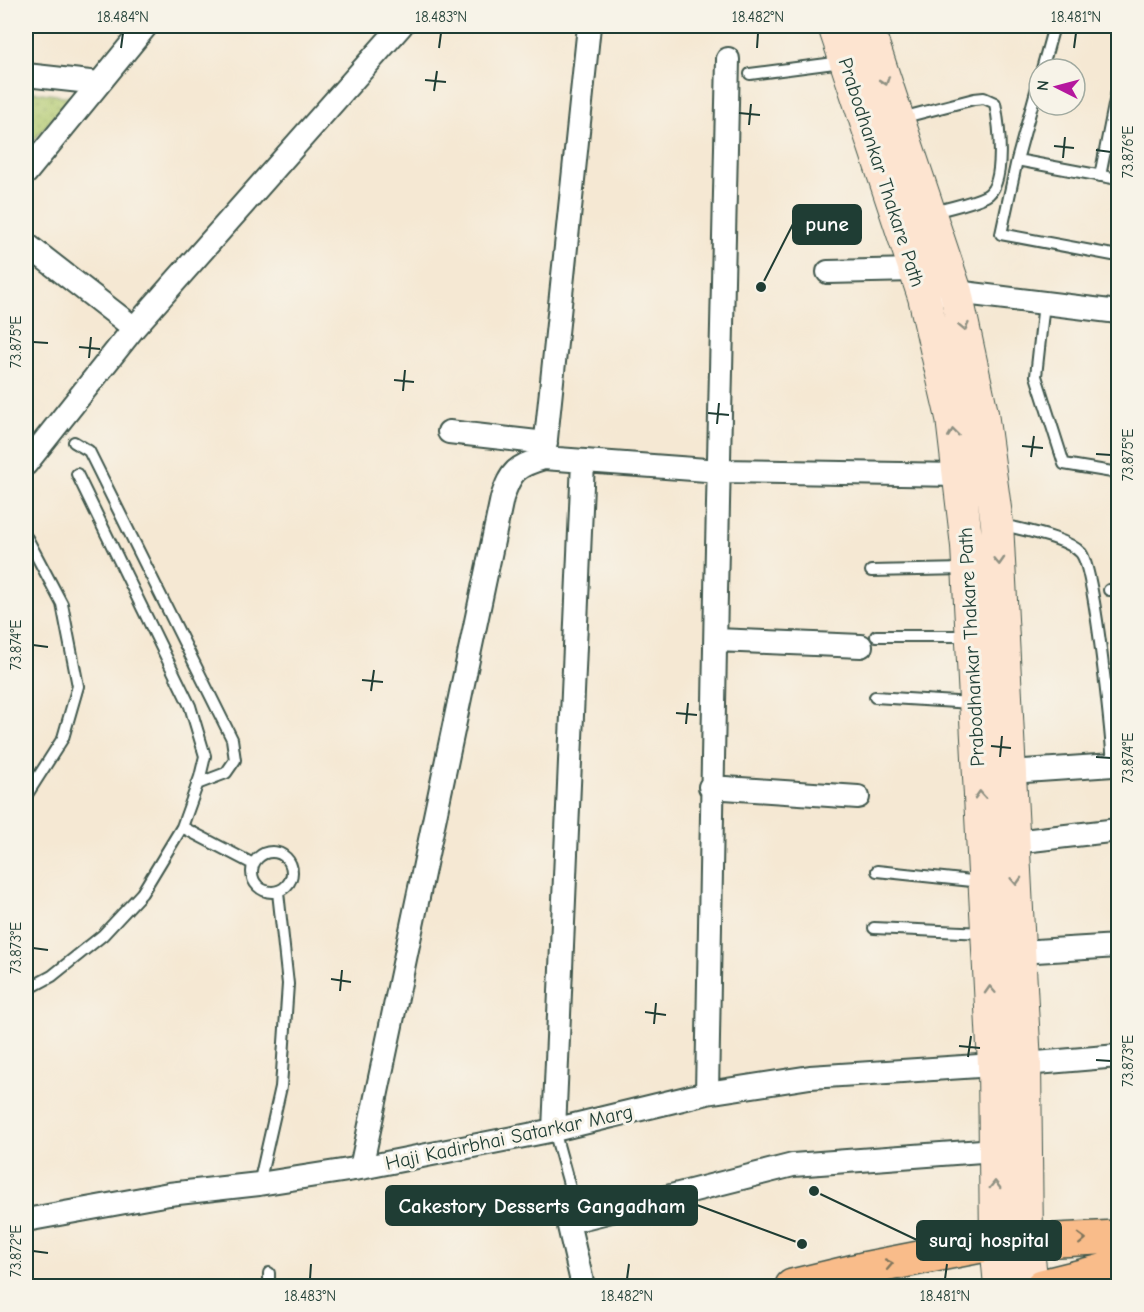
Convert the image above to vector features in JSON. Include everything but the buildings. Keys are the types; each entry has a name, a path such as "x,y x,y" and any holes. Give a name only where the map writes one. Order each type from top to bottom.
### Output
{"main road":[{"name":"Prabodhankar Thakare Path","path":"834,26 920,284 952,418 968,569 972,636 994,1065 995,1150 1011,1242 1032,1287"},
{"name":"Prabodhankar Thakare Path","path":"867,26 956,292 982,412 997,523 1025,1064 1011,1242 1000,1287"},
{"path":"792,1287 864,1269 1011,1242 1118,1257"},
{"path":"1042,1287 1118,1257"}],"street":[{"path":"26,173 146,26"},
{"path":"26,464 134,328 401,26"},
{"path":"545,451 589,26"},
{"path":"707,1093 711,787 728,59"},
{"path":"26,75 99,83"},
{"path":"26,244 134,328"},
{"path":"828,272 920,284 956,292 1119,312"},
{"path":"449,432 545,451 583,462 720,471 958,475"},
{"path":"361,1168 502,498 508,479 522,465 545,451"},
{"path":"554,1130 583,462"},
{"path":"716,640 869,641"},
{"path":"1010,772 1113,765"},
{"path":"711,787 858,797"},
{"path":"1014,842 1119,830"},
{"path":"1020,951 1119,946"},
{"path":"1025,1064 1119,1056"},
{"name":"Haji Kadirbhai Satarkar Marg","path":"26,1220 170,1194 259,1184 361,1168 554,1130 707,1093 810,1077 994,1065"},
{"path":"583,1287 567,1222 793,1165 995,1150"}],"lane":[{"path":"1045,57 1054,26"},
{"path":"750,74 846,61"},
{"path":"1100,176 1119,85"},
{"path":"898,119 974,99 984,98 995,103 999,123 996,185 988,196 930,213"},
{"path":"1029,117 1001,234 1119,256"},
{"path":"1017,160 1119,179"},
{"path":"1044,303 1036,376 1064,464 1119,473"},
{"path":"74,442 89,451 232,739 235,760 226,773 197,784"},
{"path":"26,990 52,976 103,935 142,893 182,826 205,756 190,706 78,474"},
{"path":"997,523 1069,544 1082,554 1092,590 1113,765"},
{"path":"26,796 63,738 78,686 62,604 27,538"},
{"path":"871,571 968,569"},
{"path":"869,641 972,636"},
{"path":"875,697 975,703"},
{"path":"182,826 253,864"},
{"path":"275,851 284,855 293,871 292,880 278,892 260,889 254,882 253,864 266,852 275,851"},
{"path":"877,871 984,882"},
{"path":"259,1184 281,1087 288,984 278,892"},
{"path":"874,928 987,933"},
{"path":"554,1130 570,1188"},
{"path":"269,1273 269,1287"}],"green space":[{"path":"26,91 71,97 26,149"}],"place":[{"name":"pune","path":"761,287"},
{"name":"suraj hospital","path":"814,1191"},
{"name":"Cakestory Desserts Gangadham","path":"802,1244"}]}
